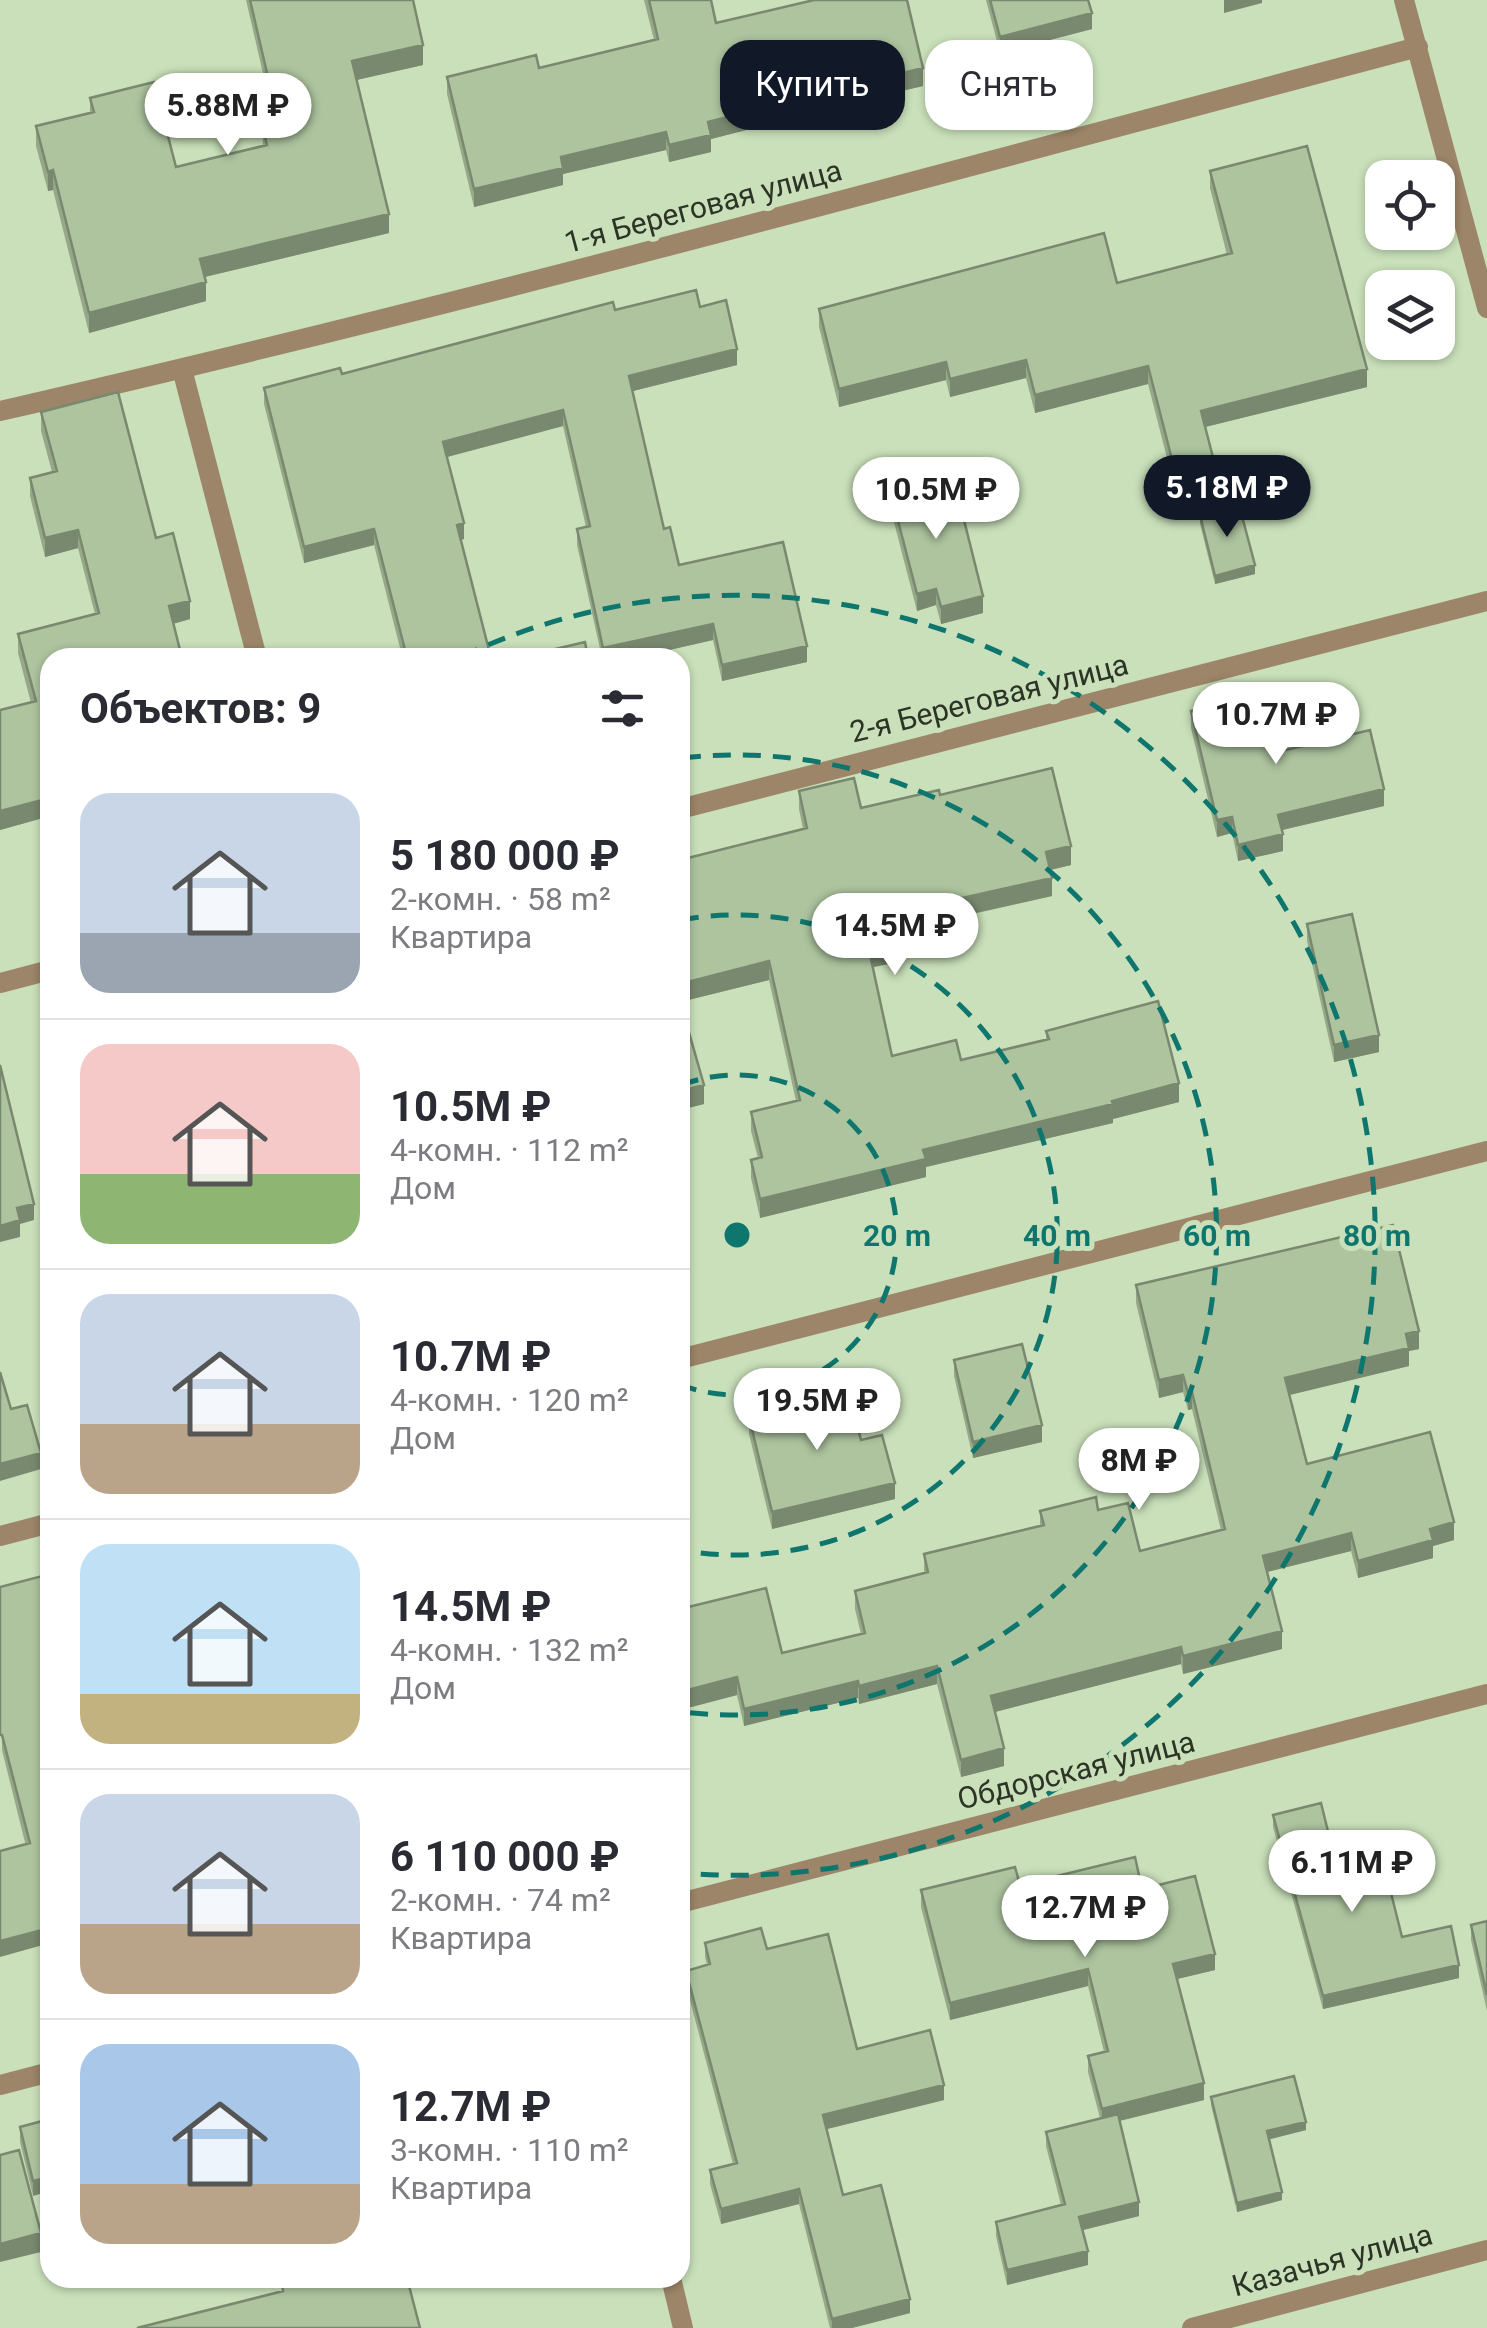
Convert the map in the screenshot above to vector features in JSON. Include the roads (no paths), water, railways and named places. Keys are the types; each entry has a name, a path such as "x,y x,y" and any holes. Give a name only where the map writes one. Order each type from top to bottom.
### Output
{"street":[{"path":"1404,0 1487,308"},
{"name":"1-я Береговая улица","path":"0,411 595,266 1418,47"},
{"path":"182,369 254,648"},
{"name":"2-я Береговая улица","path":"690,806 1487,601"},
{"path":"0,983 40,973"},
{"path":"690,1356 1487,1151"},
{"path":"0,1536 40,1526"},
{"name":"Обдорская улица","path":"690,1900 1487,1694"},
{"path":"0,2085 40,2075"},
{"name":"Казачья улица","path":"1192,2328 1487,2250"},
{"path":"673,2288 684,2328"}]}
